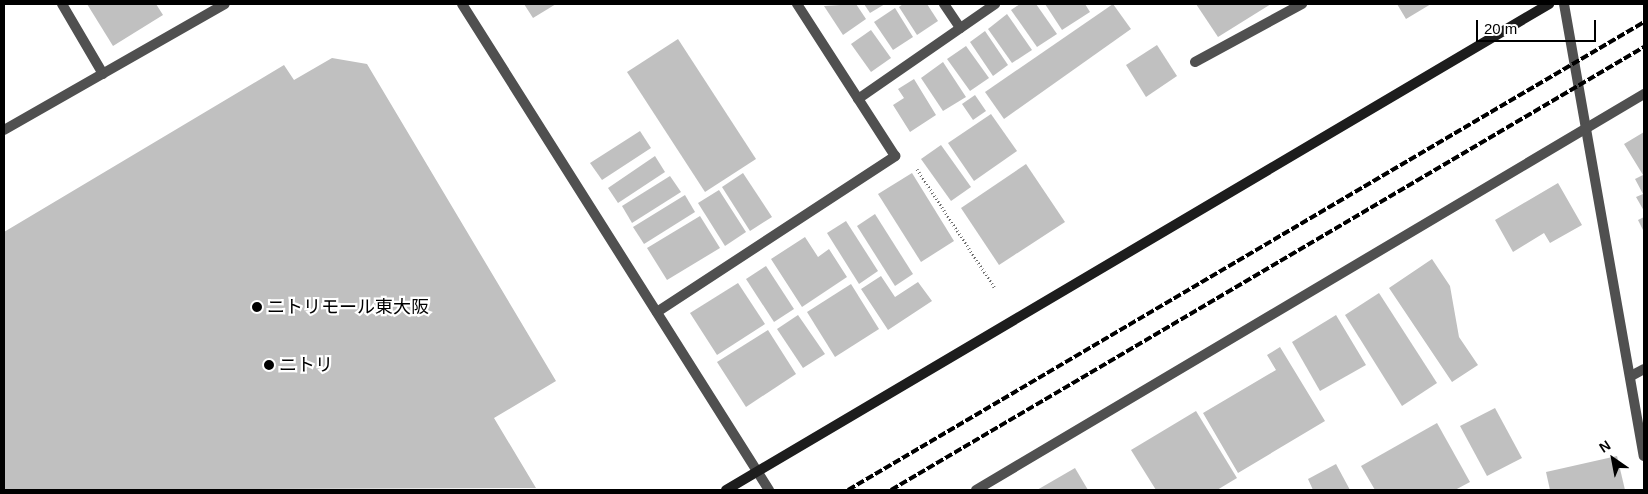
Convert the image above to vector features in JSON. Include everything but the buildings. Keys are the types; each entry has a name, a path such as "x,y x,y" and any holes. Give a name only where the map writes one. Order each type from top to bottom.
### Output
{"street":[{"path":"62,4 103,74"},
{"path":"4,130 225,4"},
{"path":"462,4 769,490"},
{"path":"657,312 895,156 797,4"},
{"path":"944,4 960,28"},
{"path":"858,98 995,4"},
{"path":"1195,62 1302,4"},
{"path":"726,490 1549,4"},
{"path":"1564,4 1644,456"},
{"path":"976,490 1644,94"},
{"path":"1631,376 1644,369"}],"path":[{"path":"895,156 916,167 995,288"}],"railway":[{"path":"848,490 1644,22"},
{"path":"891,490 1644,47"}],"place":[{"name":"ニトリモール東大阪","path":"257,307"},
{"name":"ニトリ","path":"269,365"}]}
